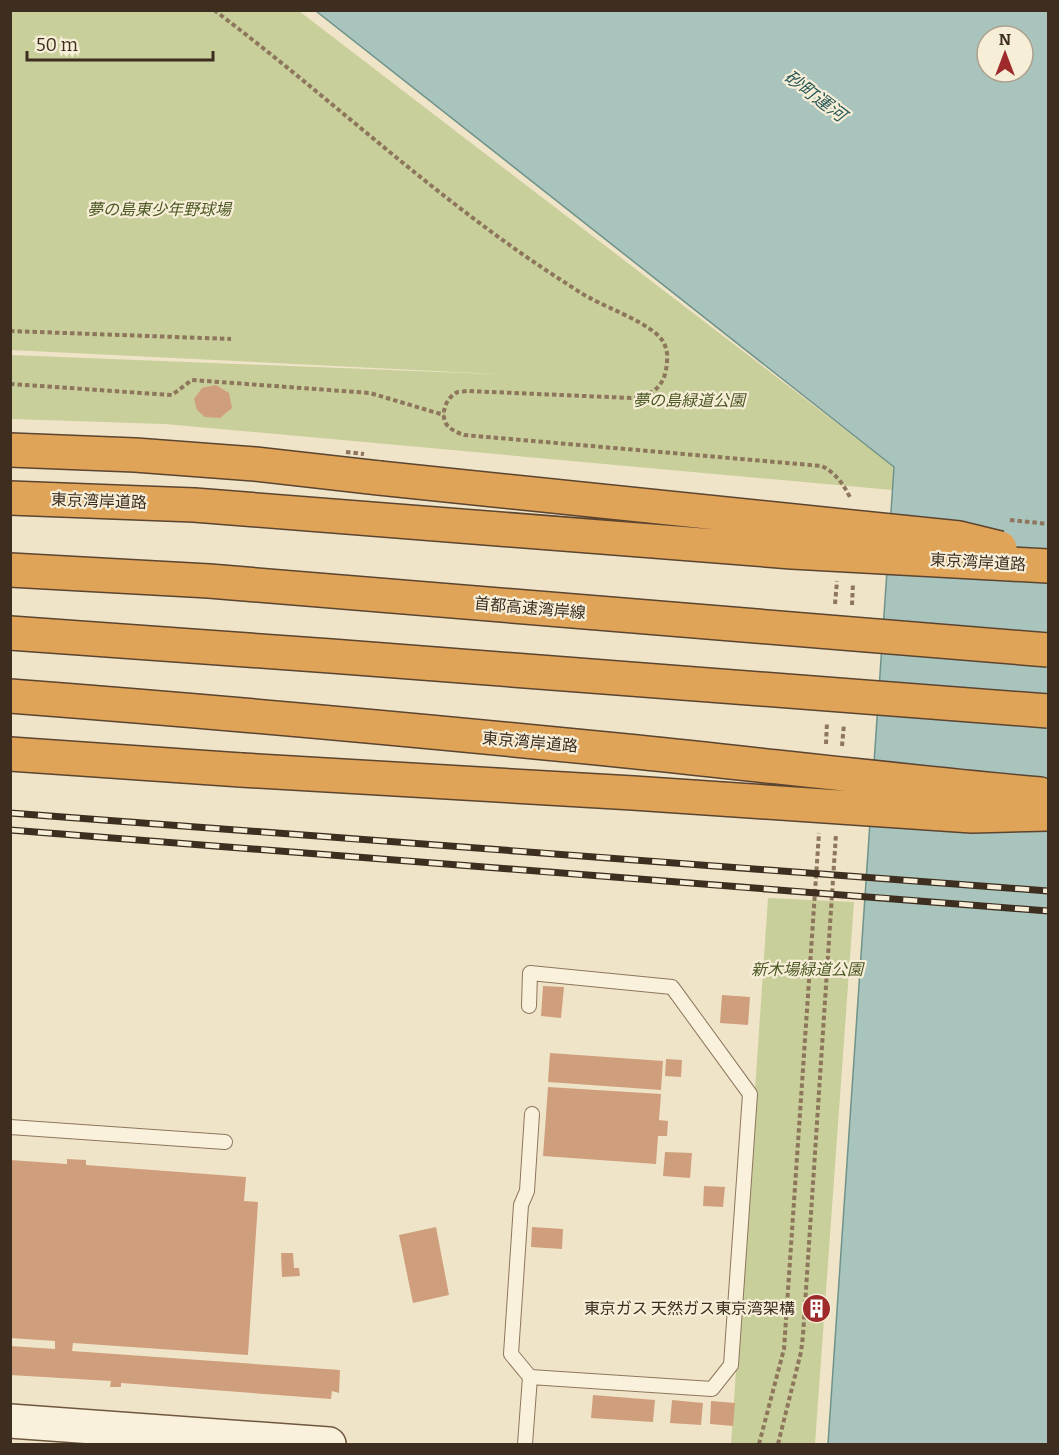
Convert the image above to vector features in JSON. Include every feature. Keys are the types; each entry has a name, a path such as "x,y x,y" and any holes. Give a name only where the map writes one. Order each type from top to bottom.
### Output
{"highway":[{"path":"10,450 135,455 255,464 959,538 1048,559"},
{"name":"東京湾岸道路","path":"10,498 194,505 792,552 1048,566"},
{"name":"首都高速湾岸線","path":"10,570 209,581 1048,650"},
{"path":"10,633 1048,711"},
{"name":"東京湾岸道路","path":"10,696 168,708 626,751 955,787 1040,794 1048,797"},
{"path":"10,754 972,816 1048,814"}],"street":[{"path":"10,1421 329,1444"}],"lane":[{"path":"529,1006 530,973 672,987 750,1094 731,1365 712,1389 530,1377"},
{"path":"525,1444 530,1377 511,1354 521,1205 527,1191 532,1114"},
{"path":"10,1127 225,1142"}],"path":[{"path":"214,10 462,209 525,256 590,298 655,332 665,345 668,355 665,377 655,390 639,398 459,392 446,403 444,415 447,425 464,435 812,464 822,466 840,478 853,505"},
{"path":"10,330 231,339"},
{"path":"10,384 172,394 192,380 370,393 444,415"},
{"path":"843,496 844,485"},
{"path":"851,608 854,573"},
{"path":"835,614 837,579"},
{"path":"842,749 844,714"},
{"path":"825,755 827,720"},
{"path":"759,1444 784,1349 820,826"},
{"path":"778,1444 801,1352 803,1335 836,831"}],"green space":[{"path":"11,11 299,11 894,467 892,490 165,424 11,419 11,355 517,375 11,350"},
{"name":"新木場緑道公園","path":"768,898 854,902 815,1444 731,1444"}],"water":[{"name":"砂町運河","path":"316,11 1048,11 1048,1444 828,1444 894,467"}],"building":[{"path":"216,385 229,393 232,408 220,418 205,417 197,410 194,399 202,388"},
{"path":"543,986 564,987 561,1018 541,1016"},
{"path":"722,995 750,997 748,1025 720,1023"},
{"path":"550,1053 663,1061 661,1090 548,1082"},
{"path":"666,1059 682,1060 681,1077 665,1076"},
{"path":"548,1087 661,1094 659,1120 668,1121 667,1136 658,1136 656,1164 543,1156"},
{"path":"665,1152 692,1153 690,1178 663,1176"},
{"path":"67,1159 86,1160 86,1165 246,1177 244,1201 258,1202 248,1355 73,1343 72,1351 340,1370 339,1393 332,1391 331,1399 121,1383 121,1387 110,1387 111,1381 10,1375 10,1346 55,1349 55,1341 10,1338 10,1160 67,1164"},
{"path":"704,1186 725,1187 723,1207 703,1206"},
{"path":"436,1227 449,1295 413,1303 399,1235"},
{"path":"532,1227 563,1229 562,1249 531,1247"},
{"path":"281,1253 293,1253 294,1268 299,1268 300,1276 282,1277"},
{"name":"東京ガス 天然ガス東京湾架構","path":"811,1300 825,1301 824,1317 810,1317 807,1303 811,1303"},
{"path":"593,1395 655,1400 653,1422 591,1418"},
{"path":"672,1400 703,1403 701,1425 670,1423"},
{"path":"711,1401 735,1403 733,1426 710,1424"}],"railway":[{"path":"10,813 1048,891"},
{"path":"10,830 1048,911"}],"place":[{"name":"東京ガス 天然ガス東京湾架構","path":"816,1308"}],"park label":[{"name":"夢の島東少年野球場","path":"159,209"},
{"name":"夢の島緑道公園","path":"689,400"}]}
